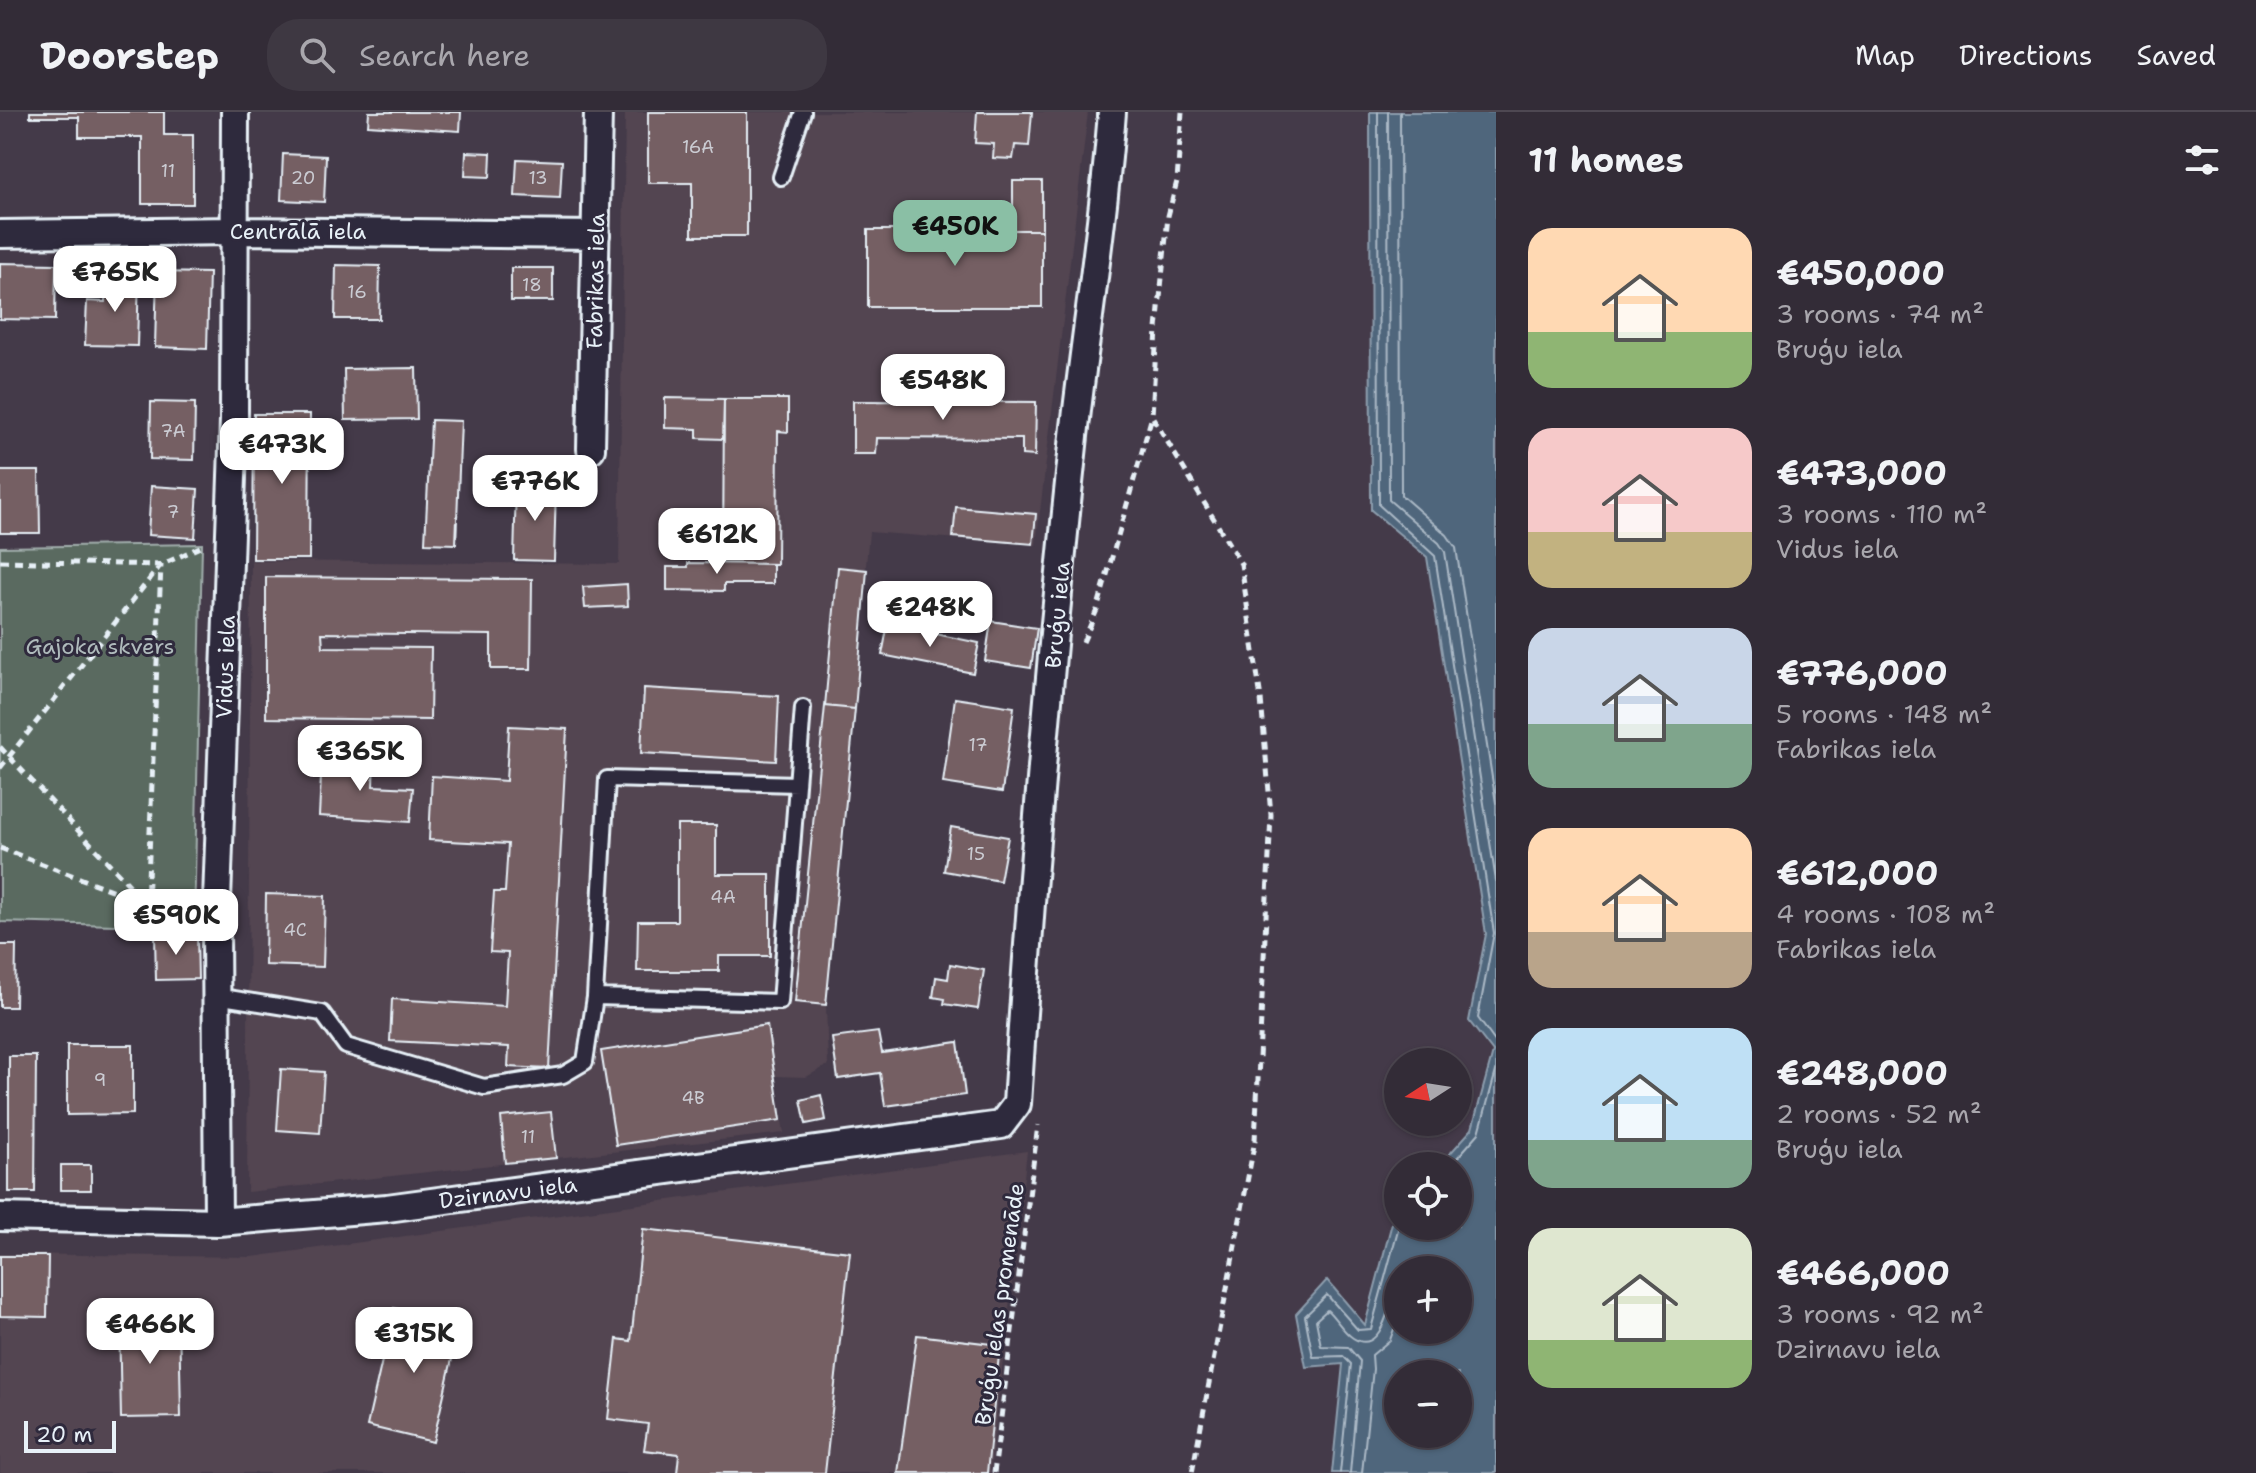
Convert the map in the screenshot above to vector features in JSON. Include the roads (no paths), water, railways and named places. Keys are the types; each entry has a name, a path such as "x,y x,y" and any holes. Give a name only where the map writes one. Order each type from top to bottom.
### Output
{"street":[{"name":"Vidus iela","path":"218,1222 216,929 234,420 235,112"},
{"name":"Fabrikas iela","path":"591,449 598,112"},
{"name":"Bruģu iela","path":"1008,1116 1017,1104 1035,843 1074,434 1108,174 1112,112"},
{"name":"Centrālā iela","path":"0,234 234,231 596,235"},
{"name":"Dzirnavu iela","path":"0,1217 218,1222 387,1208 1001,1125 1008,1116"}],"lane":[{"path":"781,177 803,112"},
{"path":"595,997 780,1002 803,708"},
{"path":"216,996 322,1013 346,1046 484,1087 563,1075 585,1062 595,997 607,779 797,784"}],"water":[{"path":"1370,112 1496,112 1496,1473 1332,1473 1343,1364 1306,1367 1296,1314 1327,1280 1365,1325 1387,1240 1472,1240 1472,1152 1451,1152 1466,1136 1472,1136 1493,1052 1469,1021 1486,934 1427,557 1371,510"}],"park label":[{"name":"Gajoka skvērs","path":"100,646"}]}
